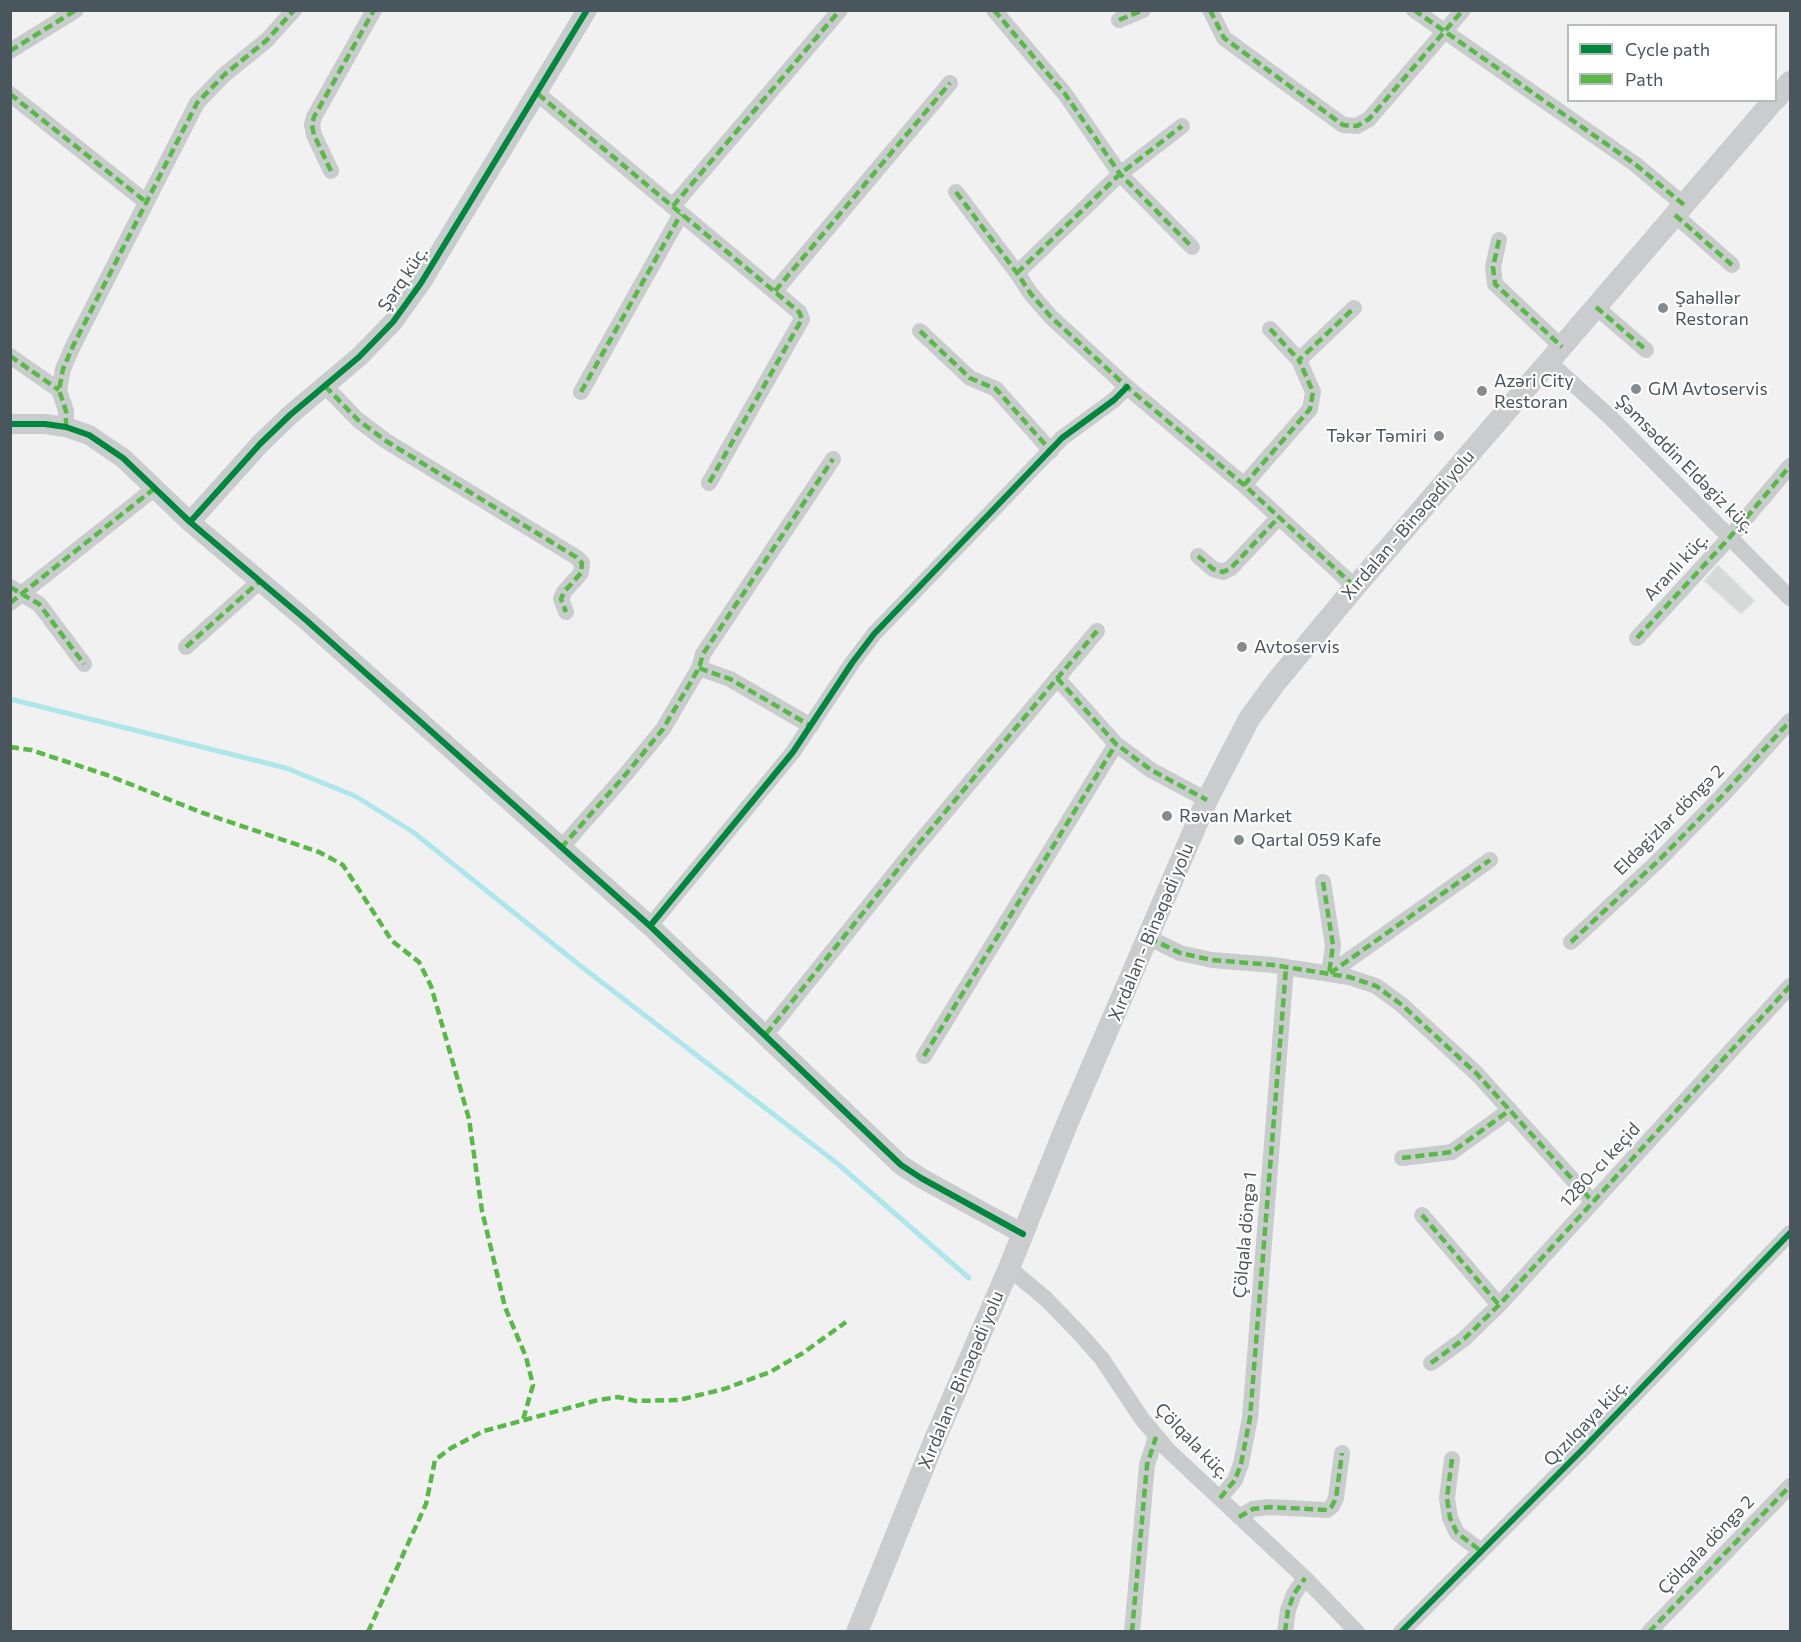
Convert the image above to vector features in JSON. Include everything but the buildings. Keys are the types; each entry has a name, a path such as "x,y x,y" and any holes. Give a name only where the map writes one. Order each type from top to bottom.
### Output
{"main road":[{"name":"Xırdalan - Binəqədi yolu","path":"1777,98 1791,82"},
{"name":"Xırdalan - Binəqədi yolu","path":"857,1632 935,1439 1068,1124 1207,800 1235,744 1265,697 1355,587 1773,102"}],"street":[{"path":"10,51 76,10"},
{"path":"66,427 66,411 59,390 63,369 197,103 224,75 267,40 294,10"},
{"path":"331,171 314,135 312,125 314,117 374,10"},
{"name":"Şərq küç.","path":"190,522 260,444 290,415 376,342 406,305 538,94 587,10"},
{"path":"581,392 677,210 840,10"},
{"path":"994,10 1065,94 1120,174 1192,247"},
{"path":"1119,20 1143,10"},
{"path":"1210,10 1224,38 1343,125 1357,126 1369,119 1463,10"},
{"path":"1414,10 1635,164 1732,265"},
{"path":"775,291 950,83"},
{"path":"10,94 146,202"},
{"path":"538,94 775,291 799,312 802,318 800,326 709,483"},
{"path":"1017,273 1120,174 1182,126"},
{"path":"956,192 1031,294 1052,317 1127,387 1244,485 1355,587"},
{"name":"Şəmsəddin Eldəgiz küç.","path":"1499,240 1493,267 1496,284 1591,399 1791,598"},
{"path":"1596,307 1646,350"},
{"path":"1299,360 1354,308"},
{"path":"1244,485 1310,409 1313,392 1299,360 1270,329"},
{"path":"920,331 970,378 996,389 1051,451"},
{"path":"10,356 59,390"},
{"path":"325,386 358,420 386,441 576,557 582,563 582,573 564,592 561,599 566,612"},
{"path":"650,926 793,752 874,634 1073,429 1114,400 1127,387"},
{"path":"10,424 45,424 66,427 89,435 108,446 190,522 260,581 650,926 901,1165 1023,1234"},
{"path":"561,848 663,729 699,668 703,654 833,459"},
{"name":"Aranlı küç.","path":"1637,638 1730,537 1791,466"},
{"path":"14,595 155,488"},
{"path":"1198,556 1213,569 1223,572 1231,568 1279,517"},
{"path":"186,647 260,581"},
{"path":"14,595 39,604 84,664"},
{"path":"766,1034 915,848 1097,631"},
{"path":"699,668 730,679 812,726"},
{"path":"1057,678 1116,744 1151,770 1207,800"},
{"name":"Eldəgizlər döngə 2","path":"1570,942 1658,861 1791,721"},
{"path":"924,1056 1116,744"},
{"path":"1329,974 1490,860"},
{"path":"1323,882 1334,945 1329,974"},
{"path":"1149,938 1180,953 1212,960 1349,976 1376,986 1402,1005 1477,1074 1592,1201"},
{"name":"Çölqala döngə 1","path":"1220,1498 1235,1480 1241,1464 1250,1418 1286,968"},
{"name":"1280-cı keçid","path":"1431,1363 1464,1339 1499,1305 1791,986"},
{"path":"1402,1158 1452,1152 1510,1110"},
{"path":"1422,1215 1499,1305"},
{"name":"Qızılqaya küç.","path":"1401,1632 1582,1450 1791,1233"},
{"name":"Çölqala küç.","path":"1009,1268 1046,1299 1102,1359 1156,1437 1305,1578 1357,1632"},
{"path":"1131,1632 1147,1465 1156,1437"},
{"path":"1239,1517 1253,1509 1269,1507 1327,1510 1336,1498 1342,1453"},
{"path":"1452,1459 1447,1497 1450,1518 1457,1533 1481,1551"},
{"name":"Çölqala döngə 2","path":"1649,1632 1791,1486"},
{"path":"1285,1632 1288,1610 1294,1594 1305,1578"}],"waterway":[{"path":"10,699 286,768 355,796 413,832 582,967 838,1164 969,1278"}],"marked path":[{"path":"10,51 76,10"},
{"path":"66,427 66,411 59,390 63,369 197,103 224,75 267,40 294,10"},
{"path":"331,171 314,135 312,125 314,117 374,10"},
{"path":"673,206 840,10"},
{"path":"994,10 1065,94 1120,174 1192,247"},
{"path":"1119,20 1143,10"},
{"path":"1210,10 1224,38 1343,125 1357,126 1369,119 1463,10"},
{"path":"1414,10 1635,164 1684,205"},
{"path":"775,291 950,83"},
{"path":"10,94 146,202"},
{"path":"538,94 799,312 802,319 709,483"},
{"path":"1017,273 1120,174 1182,126"},
{"path":"956,192 1031,294 1051,317 1127,387 1244,485 1355,587"},
{"path":"581,392 681,214"},
{"path":"1675,215 1732,265"},
{"path":"1499,240 1493,267 1495,284 1562,347"},
{"path":"1596,307 1646,350"},
{"path":"1244,485 1310,409 1313,392 1299,360 1354,308"},
{"path":"1270,329 1299,360"},
{"path":"920,331 970,378 996,389 1051,451"},
{"path":"10,356 59,390"},
{"path":"325,386 358,420 386,441 576,557 582,563 581,573 564,592 561,599 566,612"},
{"path":"561,848 663,729 699,668 703,654 833,459"},
{"path":"1637,638 1730,537 1790,466"},
{"path":"10,603 155,488"},
{"path":"1198,556 1213,569 1223,572 1231,568 1279,517"},
{"path":"186,647 260,581"},
{"path":"10,587 39,604 84,664"},
{"path":"766,1034 915,848 1097,631"},
{"path":"699,668 730,679 811,726"},
{"path":"1057,678 1116,744 1151,770 1207,800"},
{"path":"1571,942 1658,861 1721,797 1790,721"},
{"path":"924,1056 1116,744"},
{"path":"10,747 31,750 107,775 203,813 319,852 343,865 392,941 419,962 431,986 469,1119 482,1211 505,1307 526,1357 533,1385 523,1420"},
{"path":"1323,882 1333,945 1329,974 1490,860"},
{"path":"1149,938 1180,953 1212,960 1273,965 1349,977 1376,986 1402,1005 1477,1074 1592,1201"},
{"path":"1220,1498 1235,1480 1241,1464 1250,1418 1286,968"},
{"path":"1431,1363 1464,1339 1499,1305 1790,986"},
{"path":"1402,1158 1452,1152 1510,1110"},
{"path":"1422,1215 1499,1305"},
{"path":"368,1632 426,1504 435,1460 451,1448 484,1431 598,1400 618,1397 636,1401 679,1400 724,1389 770,1372 803,1353 846,1322"},
{"path":"1132,1632 1147,1465 1156,1437"},
{"path":"1239,1517 1253,1509 1269,1507 1327,1510 1336,1498 1342,1453"},
{"path":"1452,1459 1447,1498 1450,1518 1457,1533 1481,1551"},
{"path":"1649,1632 1790,1486"},
{"path":"1285,1632 1288,1610 1294,1594 1305,1578"}],"cycle path":[{"path":"190,522 260,444 290,415 359,357 393,322 421,283 587,10"},
{"path":"650,926 793,752 874,634 1062,438 1114,400 1127,387"},
{"path":"10,424 45,424 66,427 89,435 123,458 190,522 306,620 650,926 901,1165 1023,1234"},
{"path":"1401,1632 1582,1450 1790,1233"}],"place":[{"name":"Şahəllər Restoran","path":"1663,308"},
{"name":"GM Avtoservis","path":"1636,389"},
{"name":"Azəri City Restoran","path":"1482,391"},
{"name":"Təkər Təmiri","path":"1439,436"},
{"name":"Avtoservis","path":"1242,647"},
{"name":"Rəvan Market","path":"1167,816"},
{"name":"Qartal 059 Kafe","path":"1239,840"}]}
